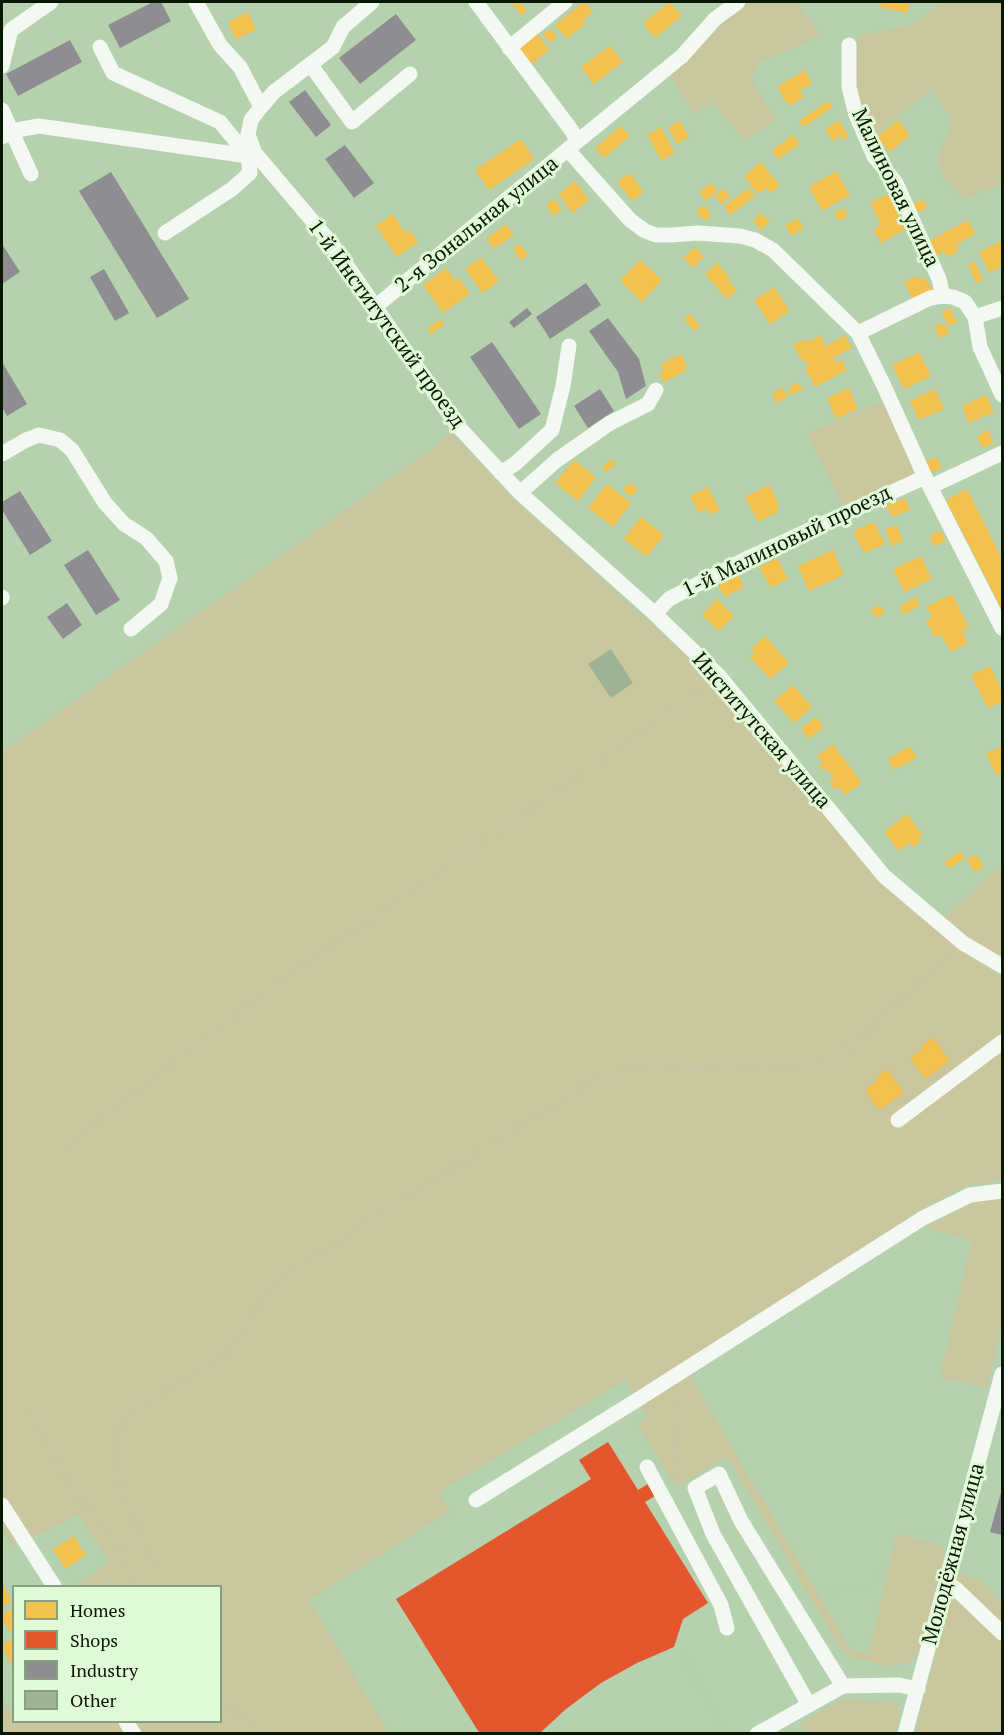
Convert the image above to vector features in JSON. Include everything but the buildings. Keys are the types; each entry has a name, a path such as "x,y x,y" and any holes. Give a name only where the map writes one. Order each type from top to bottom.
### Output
{"street":[{"path":"2,66 11,30 51,2"},
{"path":"196,2 220,45 240,67 261,106"},
{"path":"165,233 232,189 250,173 252,155 248,135 251,120 274,92 333,47 343,27 372,2"},
{"path":"476,2 572,131 573,145 630,220 645,231 656,235 698,233 755,240 773,250 858,333 927,482 1002,628"},
{"path":"509,48 565,2"},
{"name":"2-я Зональная улица","path":"375,307 682,56 714,19 738,2"},
{"name":"Малиновая улица","path":"849,45 849,87 856,115 874,156 896,183 939,279 943,296"},
{"name":"1-й Институтский проезд","path":"100,47 113,73 220,122 252,155 332,244 456,424 520,493"},
{"path":"310,64 352,122 410,74"},
{"path":"2,110 6,134 31,174"},
{"path":"6,134 39,126 252,155"},
{"name":"Малиновая улица","path":"858,333 930,298 943,296 953,297 965,303 975,317"},
{"path":"1002,309 975,317 980,347 1002,395"},
{"path":"501,473 516,463 552,430 569,346"},
{"path":"520,493 557,460 610,423 648,404 656,390"},
{"path":"2,454 39,435 60,440 72,450 105,503 124,524 146,538 166,561 170,578 161,604 131,629"},
{"path":"927,482 1002,453"},
{"name":"1-й Малиновый проезд","path":"655,614 669,598 748,558 927,482"},
{"name":"Институтская улица","path":"520,493 655,614 720,677 884,876 963,943 1002,966"},
{"path":"898,1120 1002,1042"},
{"path":"476,1500 923,1218 970,1195 1002,1191"},
{"name":"Молодёжная улица","path":"904,1734 1000,1389 1002,1374"},
{"path":"647,1467 722,1605 727,1628"},
{"path":"809,1705 713,1534 695,1488 719,1474 741,1521 843,1686"},
{"path":"2,1505 53,1585"},
{"path":"945,1586 955,1588 1002,1633"},
{"path":"757,1734 843,1686 899,1685 918,1689"}],"path":[{"path":"67,1149 111,1110 296,969 720,677"},
{"path":"154,1566 122,1493 114,1436 134,1411 232,1349 267,1291 301,1264 599,1077 639,1067 761,1069 836,1059 963,943"},
{"path":"659,1489 673,1472 676,1422 672,1396 666,1382"},
{"path":"30,1403 41,1432 70,1488 113,1537 137,1585"},
{"path":"790,1600 804,1593 856,1590 870,1585 882,1573 910,1532 925,1529 959,1530"},
{"path":"682,1653 727,1734"},
{"path":"222,1701 260,1734"}],"shaded area":[{"path":"748,2 798,2 821,36 759,63 751,78 776,119 745,141 712,102 695,115 669,74 718,23"},
{"path":"939,2 1002,2 1002,184 963,199 945,179 937,160 953,120 931,90 873,136 862,116 854,84 858,36 912,25"},
{"path":"885,401 913,464 913,472 909,478 845,509 807,433"},
{"path":"451,432 514,500 723,689 876,879 966,954 1002,976 1002,1179 966,1186 920,1210 634,1394 625,1380 438,1492 450,1511 309,1600 389,1733 2,1733 2,1703 4,1702 12,1713 12,1723 222,1723 222,1585 76,1585 109,1563 79,1515 13,1547 2,1530 2,752 432,449"},
{"path":"1002,865 1002,958 966,937 943,919"},
{"path":"1002,1197 1002,1327 987,1388 940,1377 972,1240 924,1227 973,1203"},
{"path":"689,1374 851,1650 868,1655 897,1534 939,1545 944,1555 920,1654 907,1663 887,1666 852,1657 841,1649 727,1456 676,1487 637,1424 647,1419 640,1406"},
{"path":"957,1573 980,1580 1002,1605 1002,1733 915,1734"},
{"path":"844,1699 898,1703 899,1719 894,1733 806,1733 800,1723"}]}
